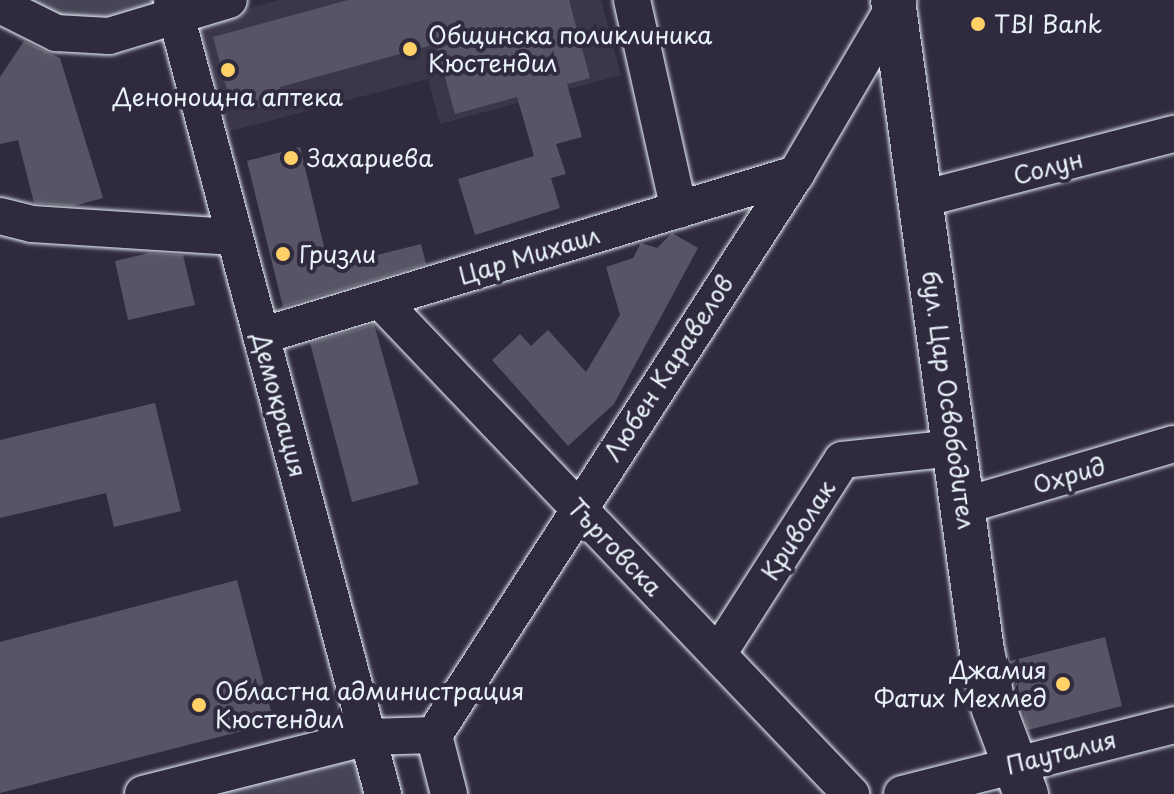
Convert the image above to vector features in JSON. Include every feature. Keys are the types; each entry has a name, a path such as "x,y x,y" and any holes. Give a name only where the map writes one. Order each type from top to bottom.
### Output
{"main road":[{"name":"бул. Цар Освободител","path":"894,0 982,651 1019,779"}],"street":[{"path":"0,5 56,33 109,36 174,8 229,0"},
{"path":"632,0 679,210"},
{"name":"Любен Kаравелов","path":"434,735 576,507 796,174 894,0"},
{"name":"Демокрация","path":"174,8 383,794"},
{"name":"Солун","path":"922,199 1174,134"},
{"name":"Цар Михаил","path":"261,336 796,174"},
{"path":"0,216 32,224 235,237"},
{"name":"Търговска","path":"380,300 851,794"},
{"name":"Охрид","path":"963,506 1174,444"},
{"name":"Криволак","path":"718,654 842,460 955,448"},
{"name":"Пауталия","path":"902,794 1019,779 1174,725"},
{"path":"143,794 368,737 434,735 449,794"}],"shaded area":[{"path":"0,0 172,0 109,36"},
{"name":"Общинска поликлиника Кюстендил","path":"279,0 601,0 621,75 440,124 428,79 227,132 198,22"},
{"path":"359,750 370,794 185,794"}],"building":[{"name":"Общинска поликлиника Кюстендил","path":"348,0 569,0 590,78 567,84 582,137 556,144 566,174 551,178 560,208 475,235 458,179 534,156 517,97 455,114 436,44 280,87 283,100 247,110 243,98 230,101 213,37"},
{"path":"24,41 60,58 103,198 74,206 34,203 18,140 0,144 0,77"},
{"path":"300,147 329,267 421,244 426,264 283,307 247,161"},
{"path":"672,233 698,248 614,404 568,446 492,360 520,334 531,346 548,330 586,372 620,315 606,267 633,258 641,243 657,248"},
{"path":"149,253 183,255 195,305 128,320 115,261"},
{"path":"374,324 419,484 352,502 310,343"},
{"path":"155,403 181,511 114,527 106,493 0,518 0,440"},
{"path":"237,580 274,723 0,793 0,642"},
{"name":"Джамия Фатих Мехмед","path":"1105,637 1122,706 1028,730 1010,661"}],"place":[{"name":"TBI Bank","path":"978,24"},
{"name":"Общинска поликлиника Кюстендил","path":"410,49"},
{"name":"Денонощна аптека","path":"228,70"},
{"name":"Захариева","path":"291,158"},
{"name":"Гризли","path":"283,254"},
{"name":"Джамия Фатих Мехмед","path":"1063,684"},
{"name":"Областна администрация Кюстендил","path":"199,705"}]}
